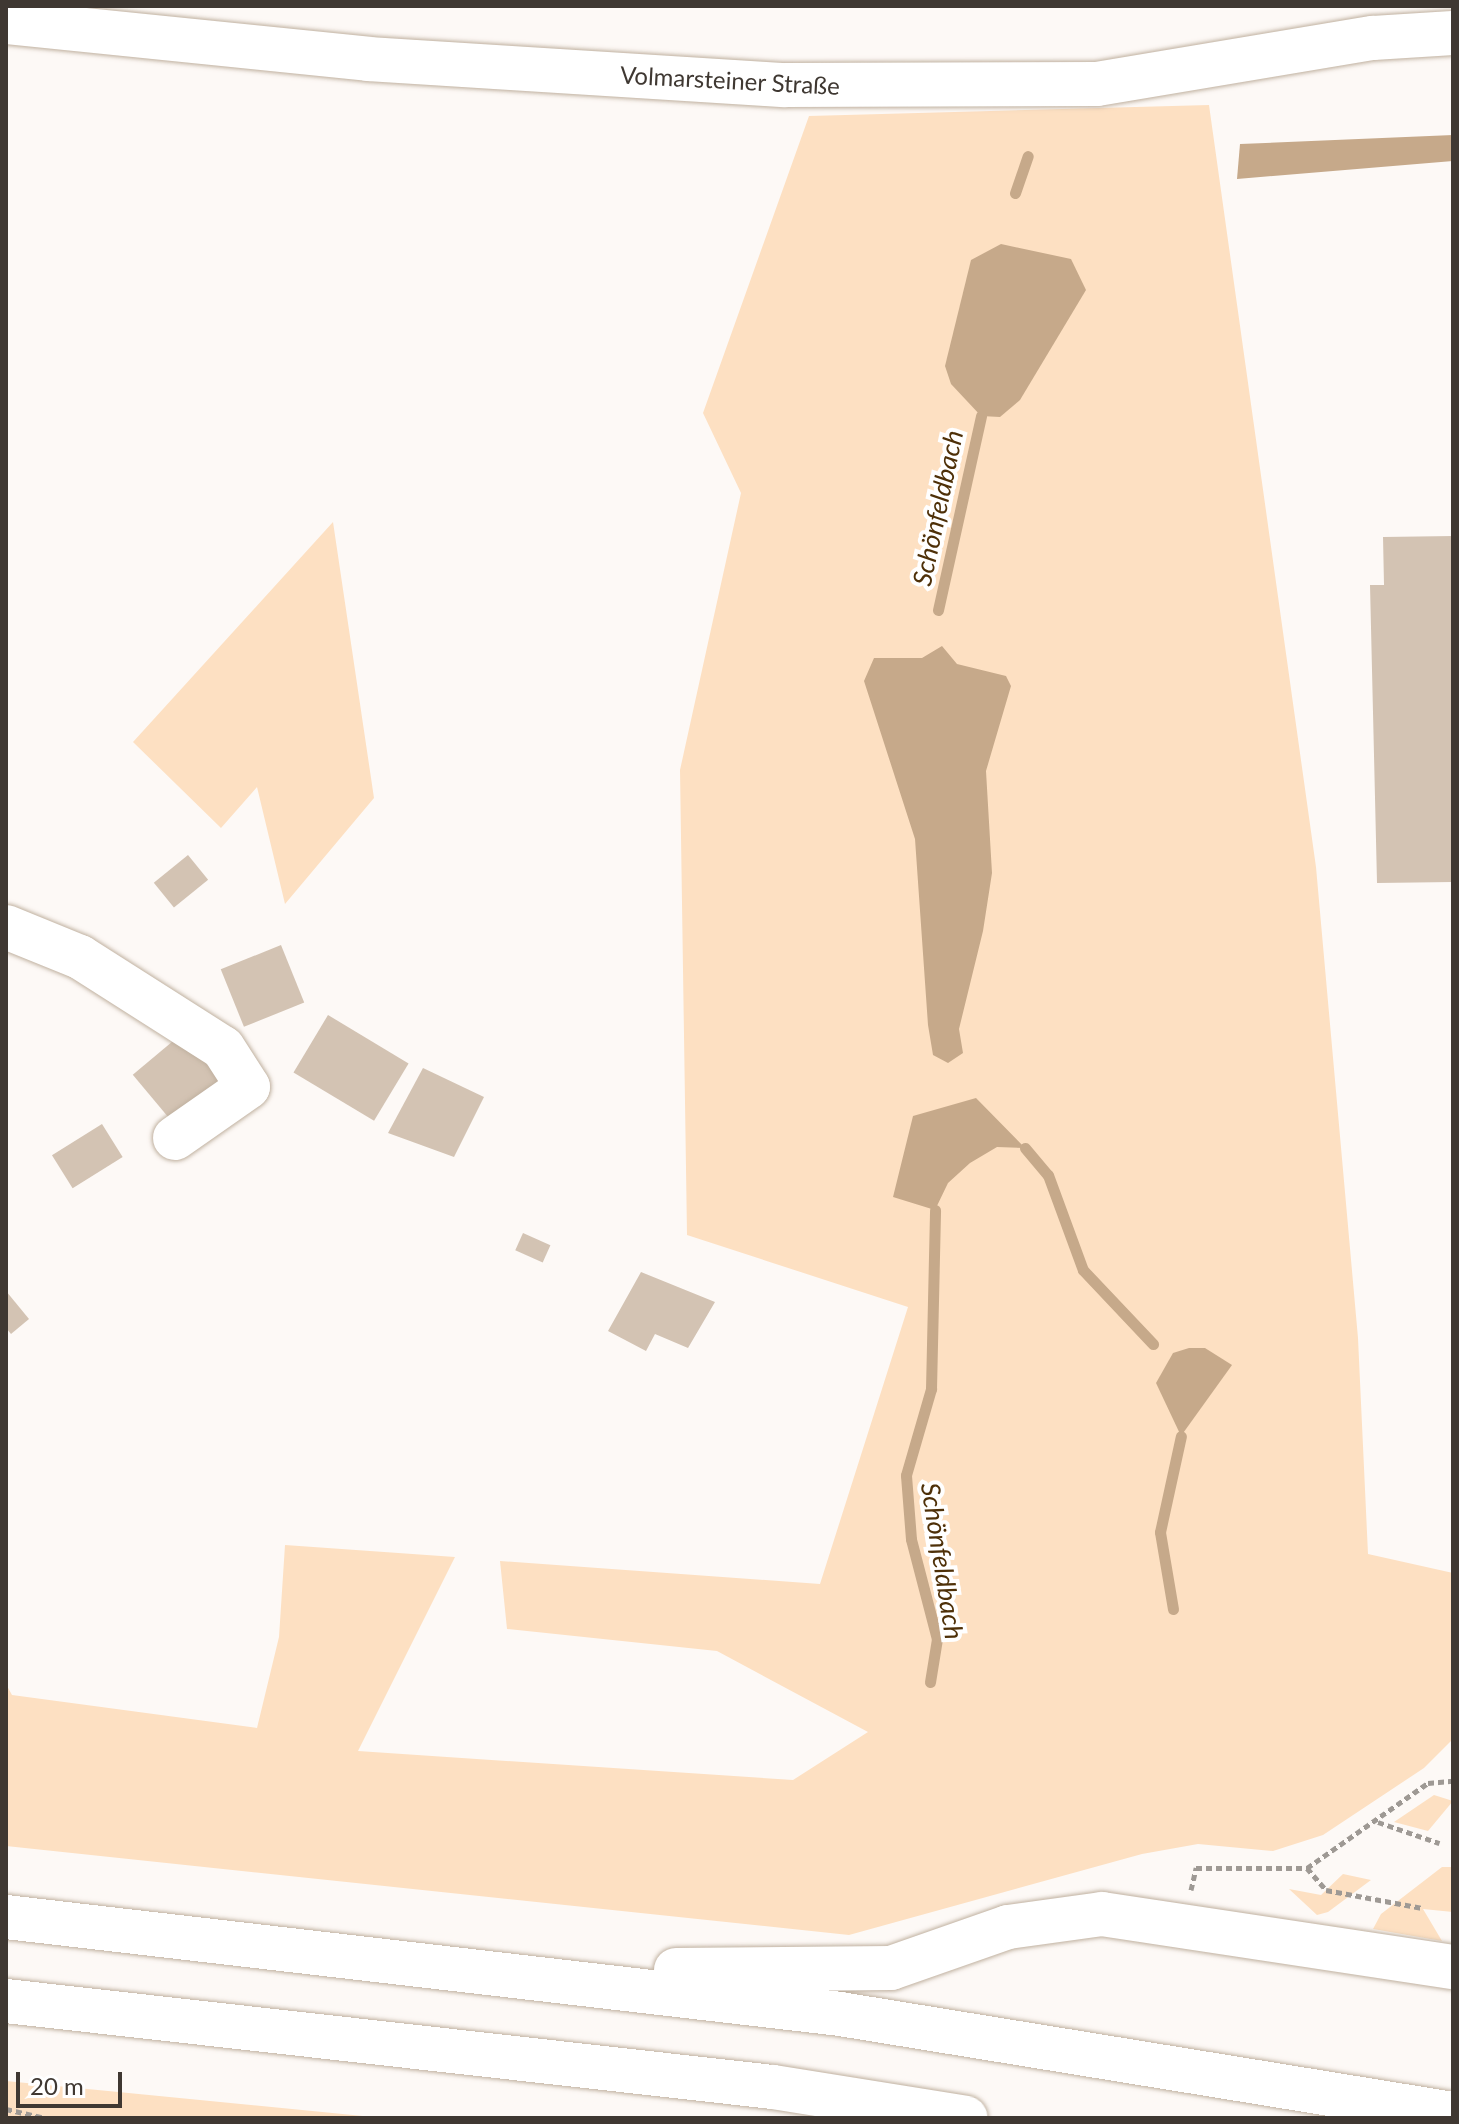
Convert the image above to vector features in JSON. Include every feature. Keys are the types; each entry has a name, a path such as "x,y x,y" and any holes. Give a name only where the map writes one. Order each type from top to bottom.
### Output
{"main road":[{"name":"Volmarsteiner Straße","path":"6,22 368,59 785,85 1097,84 1373,38 1453,33"},
{"path":"6,927 80,957 170,1008 223,1048 248,1087 175,1138"},
{"path":"516,1972 891,1968 1008,1927 1102,1914 1453,1967"},
{"path":"6,1917 516,1972 840,2014 1453,2114"},
{"path":"6,2001 773,2087 966,2118"}],"path":[{"path":"1206,1928 1189,1884 1196,1868 1307,1868 1377,1822 1428,1783 1453,1781"},
{"path":"1377,1822 1439,1843"},
{"path":"1307,1868 1326,1890 1422,1908"},
{"path":"6,2109 44,2118"}],"shaded area":[{"path":"1209,105 1316,867 1358,1338 1368,1554 1453,1573 1453,1739 1424,1768 1323,1835 1273,1851 1198,1844 1142,1854 849,1935 6,1846 6,1684 12,1695 257,1728 279,1637 285,1545 455,1557 358,1751 793,1780 868,1732 717,1651 507,1629 500,1561 820,1584 908,1307 687,1235 680,770 741,493 703,413 809,116"},
{"path":"1453,135 1453,161 1237,179 1240,144"},
{"path":"1001,244 1071,259 1086,290 1020,400 1000,417 981,416 951,384 945,366 971,260"},
{"path":"333,522 374,798 285,904 257,787 221,828 133,742"},
{"path":"942,646 957,664 1006,676 1011,686 986,771 992,873 983,931 959,1029 963,1053 948,1063 933,1055 928,1025 915,839 864,681 874,658 922,658"},
{"path":"976,1098 1025,1148 997,1147 970,1163 948,1183 935,1210 893,1197 913,1116"},
{"path":"1189,1348 1205,1348 1232,1365 1181,1436 1156,1383 1173,1353"},
{"path":"1434,1795 1453,1801 1428,1831 1394,1822"},
{"path":"1442,1867 1453,1867 1453,1912 1423,1909 1442,1941 1373,1929 1381,1914"},
{"path":"1343,1874 1371,1880 1328,1912 1317,1915 1289,1889 1321,1895"},
{"path":"6,2081 383,2118 6,2118"}],"building":[{"path":"1453,536 1453,882 1377,883 1370,585 1384,585 1383,537"},
{"path":"188,855 208,880 174,908 154,883"},
{"path":"281,945 304,1002 244,1027 221,969"},
{"path":"328,1015 409,1063 374,1121 293,1072"},
{"path":"191,1026 235,1079 177,1128 133,1075"},
{"path":"423,1068 484,1097 454,1157 388,1133"},
{"path":"102,1124 123,1157 73,1188 52,1155"},
{"path":"523,1233 550,1245 543,1263 515,1250"},
{"path":"641,1272 715,1302 688,1348 655,1334 646,1351 608,1331"},
{"path":"6,1291 29,1319 11,1334 6,1328"}],"waterway":[{"name":"Schönfeldbach","path":"1015,193 1028,156"},
{"name":"Schönfeldbach","path":"938,610 981,416"},
{"path":"1025,1148 1048,1175 1083,1270 1153,1344"},
{"name":"Schönfeldbach","path":"930,1682 937,1639 911,1539 906,1475 931,1389 935,1210"},
{"path":"1173,1609 1160,1532 1181,1436"}]}
